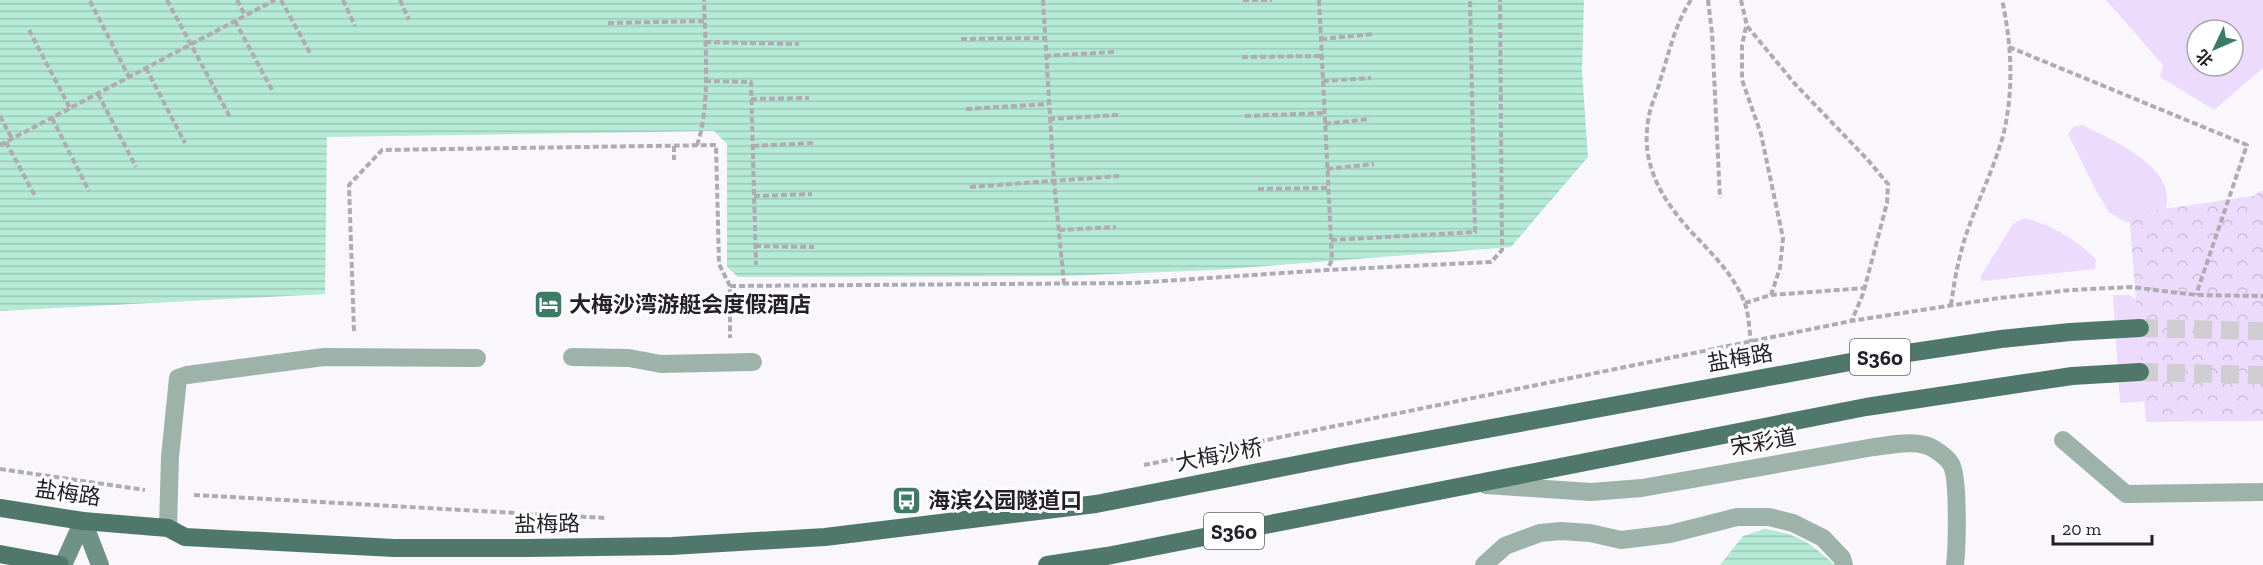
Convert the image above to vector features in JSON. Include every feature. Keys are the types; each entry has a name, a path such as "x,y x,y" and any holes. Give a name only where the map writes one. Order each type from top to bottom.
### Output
{"main road":[{"name":"盐梅路","path":"1351,454 1861,360 2001,339 2140,328"},
{"name":"S360","path":"1047,565 1107,556 1362,507 1877,405 2072,376 2140,372"},
{"name":"大梅沙桥","path":"1096,504 1351,454"},
{"name":"盐梅路","path":"0,508 83,521 168,528 185,537 394,548 672,546 825,537 1096,504"},
{"path":"0,554 62,565 83,521"},
{"path":"83,521 100,565"}],"street":[{"path":"168,528 170,457 178,378 324,357 477,358"},
{"path":"572,357 629,358 661,364 753,362"},
{"path":"2063,440 2126,494 2263,492"},
{"name":"宋彩道","path":"1475,484 1591,492 1642,488 1874,447 1903,444 1926,445 1952,464 1955,476 1957,549 1955,565"},
{"path":"1484,565 1505,546 1539,533 1561,531 1590,533 1621,540 1670,534 1737,517 1770,517 1793,523 1823,538 1842,558 1844,565"}],"path":[{"path":"90,0 129,77"},
{"path":"167,0 230,117"},
{"path":"237,0 245,15"},
{"path":"0,145 275,0"},
{"path":"281,0 310,53"},
{"path":"343,0 355,26"},
{"path":"400,0 410,20"},
{"path":"697,146 702,131 705,81 704,0"},
{"path":"1042,0 1049,119 1064,284"},
{"path":"1242,0 1272,0"},
{"path":"1319,0 1332,261 1327,270"},
{"path":"1330,240 1475,232 1470,0"},
{"path":"730,286 1134,283 1491,262 1502,250 1500,0"},
{"path":"1691,0 1681,15 1649,117 1647,147 1649,164 1665,201 1722,263 1745,303 1751,342"},
{"path":"1707,0 1712,33 1720,198"},
{"path":"1741,0 1747,26 1795,84 1888,184 1887,203 1865,288 1851,321"},
{"path":"1951,305 1956,272 1965,239 2002,136 2009,99 2011,60 2002,0"},
{"path":"235,21 272,90"},
{"path":"608,23 705,21"},
{"path":"1747,26 1742,45 1742,80 1761,134 1783,238 1780,268 1771,295"},
{"path":"29,30 70,108"},
{"path":"1321,39 1373,34"},
{"path":"961,39 1045,38"},
{"path":"705,42 799,44"},
{"path":"2009,47 2247,145 2196,295"},
{"path":"1046,56 1114,52"},
{"path":"1242,57 1322,56"},
{"path":"146,68 185,143"},
{"path":"1323,81 1371,78"},
{"path":"705,81 751,82 756,265"},
{"path":"98,93 136,167"},
{"path":"751,99 809,98"},
{"path":"966,109 1048,104"},
{"path":"1245,116 1325,113"},
{"path":"1049,119 1118,115"},
{"path":"0,116 12,139"},
{"path":"52,117 89,191"},
{"path":"1325,124 1370,119"},
{"path":"6,142 35,196"},
{"path":"753,146 813,143"},
{"path":"355,358 349,185 382,150 716,145 719,264 730,286 730,363"},
{"path":"674,146 674,160"},
{"path":"1327,169 1374,164"},
{"path":"970,188 1119,176"},
{"path":"1258,189 1328,188"},
{"path":"754,196 812,194"},
{"path":"1059,230 1116,227"},
{"path":"755,246 814,247"},
{"path":"1136,467 1851,321 1951,305 2061,291 2119,287 2196,295 2263,296"},
{"path":"1745,303 1771,295 1865,288"},
{"path":"0,470 169,493 609,519"}],"green space":[{"path":"2106,0 2263,0 2263,68 2214,110 2160,77 2163,65"},
{"path":"2083,125 2134,153 2156,172 2164,183 2167,195 2164,214 2147,224 2125,222 2109,212 2068,134 2073,127"},
{"path":"2263,190 2263,421 2146,422 2129,214 2253,196"},
{"path":"2024,218 2043,224 2082,246 2096,260 2095,269 1982,281 1980,277 2013,224"},
{"path":"2113,295 2129,295 2147,306 2187,399 2120,403"}],"shaded area":[{"path":"0,0 1584,0 1582,71 1588,157 1511,247 1214,270 1064,276 738,277 727,267 727,144 714,131 327,137 325,294 0,311"},
{"path":"1764,529 1803,540 1835,565 1720,565 1743,536"}],"tunnel":[{"path":"2140,328 2263,331"},
{"path":"2140,372 2263,375"}],"place":[{"name":"大梅沙湾游艇会度假酒店","path":"548,304"},
{"name":"海滨公园隧道口","path":"907,500"}]}
